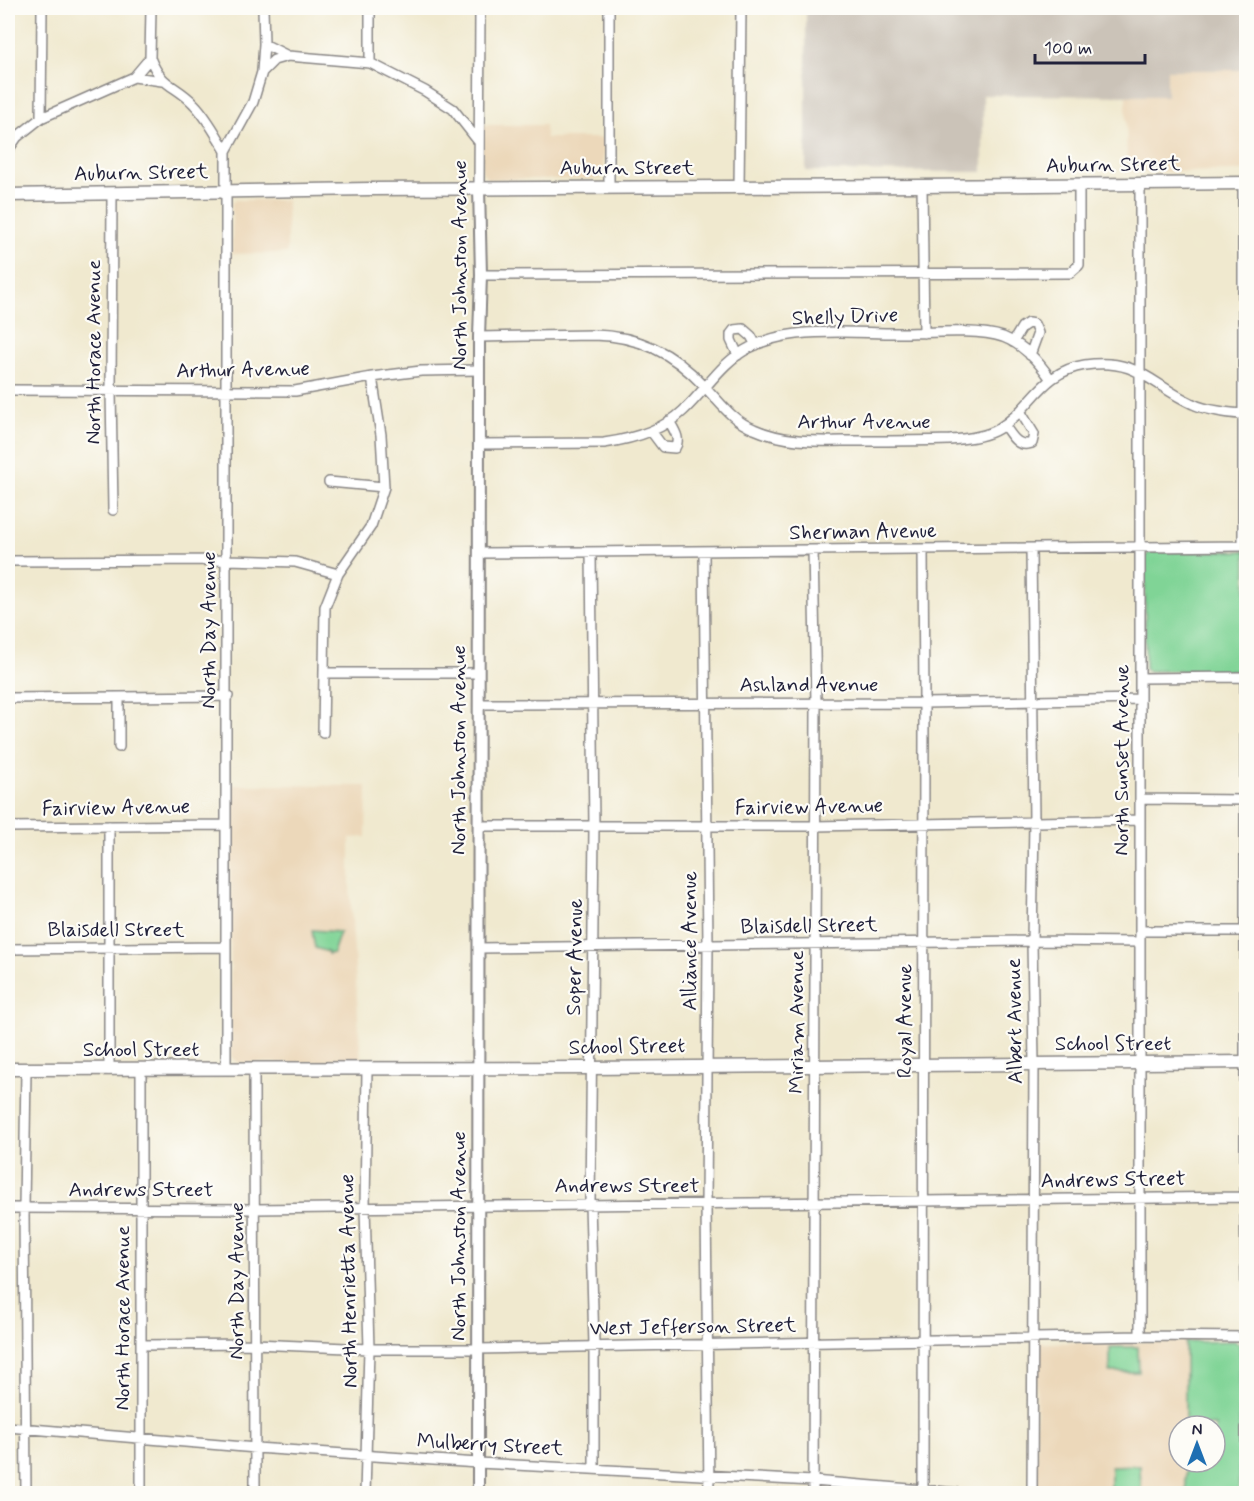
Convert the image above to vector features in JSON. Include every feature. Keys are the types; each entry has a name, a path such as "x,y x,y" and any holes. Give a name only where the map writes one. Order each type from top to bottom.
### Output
{"main road":[{"name":"Auburn Street","path":"8,195 479,188 1245,183"},
{"name":"School Street","path":"8,1070 1246,1062"}],"street":[{"path":"41,118 42,8"},
{"path":"151,8 150,58 162,81"},
{"path":"134,77 162,81 183,94 196,106 226,151 253,102 262,72 263,8"},
{"path":"370,8 370,63"},
{"name":"North Johnston Avenue","path":"478,1494 480,8"},
{"path":"609,8 609,188"},
{"path":"739,187 741,8"},
{"path":"264,44 288,56"},
{"path":"262,72 274,60 288,56 370,63 425,91 453,109 479,142"},
{"path":"8,150 17,137 41,118 134,77 150,58"},
{"name":"North Day Avenue","path":"226,151 228,696 225,825 226,1069"},
{"path":"1245,183 1245,546"},
{"name":"North Sunset Avenue","path":"1140,184 1140,1336"},
{"path":"481,275 1070,273 1079,265 1079,185"},
{"path":"921,186 924,333"},
{"name":"North Horace Avenue","path":"112,194 113,510"},
{"path":"1013,342 1022,327 1034,324 1038,333 1030,355"},
{"path":"738,355 731,340 731,333 734,330 743,329 756,345"},
{"name":"Shelly Drive","path":"479,444 604,443 621,441 651,431 669,422 685,410 705,386 738,355 773,338 798,334 986,334 1013,342 1038,361 1050,378"},
{"name":"Arthur Avenue","path":"479,337 594,335 629,338 642,342 667,355 705,386 734,418 754,429 787,440 961,440 994,431 1004,425 1050,378 1075,367 1096,364 1119,365 1140,371 1194,405 1245,414"},
{"name":"Arthur Avenue","path":"8,390 295,391 421,371 479,370"},
{"path":"323,733 325,607 339,574 371,526 384,487 381,435 372,377"},
{"path":"1004,425 1017,442 1024,445 1032,443 1034,434 1020,411"},
{"path":"651,431 663,447 675,448 677,436 669,422"},
{"path":"329,482 384,487"},
{"name":"Sherman Avenue","path":"480,553 1245,546"},
{"name":"Royal Avenue","path":"923,549 923,1492"},
{"name":"Albert Avenue","path":"1030,549 1034,822 1032,1494"},
{"name":"Miriam Avenue","path":"813,550 816,702 813,1494"},
{"name":"Alliance Avenue","path":"704,552 708,826 706,1204 709,1494"},
{"name":"Soper Avenue","path":"591,553 594,827 591,1204 594,1469"},
{"path":"8,561 294,562 339,574"},
{"path":"324,673 478,673"},
{"path":"1140,678 1246,677 1246,1287"},
{"path":"8,698 228,696"},
{"path":"119,697 119,747"},
{"name":"Ashland Avenue","path":"479,704 924,703 1140,699"},
{"path":"1140,799 1245,800"},
{"name":"Fairview Avenue","path":"479,826 814,826 1140,820"},
{"name":"Fairview Avenue","path":"8,827 225,825"},
{"path":"109,826 109,1070"},
{"path":"1140,931 1246,931"},
{"name":"Blaisdell Street","path":"479,948 1032,941 1140,942"},
{"name":"Blaisdell Street","path":"8,949 225,947"},
{"name":"North Day Avenue","path":"254,1069 255,1494"},
{"name":"North Henrietta Avenue","path":"365,1494 369,1349 365,1207 367,1069"},
{"path":"26,1070 24,1208 26,1494"},
{"name":"North Horace Avenue","path":"141,1070 141,1494"},
{"name":"Andrews Street","path":"8,1208 255,1209 1246,1197"},
{"name":"West Jefferson Street","path":"141,1345 255,1344 369,1349 478,1349 1140,1336 1246,1337"},
{"name":"Mulberry Street","path":"8,1427 256,1448 478,1463 813,1481 923,1492 971,1494"},
{"path":"1246,1428 1246,1494"}],"shaded area":[{"path":"806,8 1246,8 1246,70 1167,70 1167,96 983,95 983,172 806,171"},
{"path":"1167,70 1246,70 1246,171 1127,172 1126,96 1167,96"},
{"path":"482,125 545,125 546,138 604,138 603,176 599,179 489,179 482,170"},
{"path":"235,200 287,200 287,253 232,254 232,203"},
{"path":"230,785 367,786 366,837 350,838 350,890 361,1062 238,1063 231,1057"},
{"path":"1185,1342 1185,1414 1167,1414 1167,1474 1186,1474 1186,1493 1071,1494 1037,1490 1036,1345 1039,1343"}],"green space":[{"path":"1246,551 1246,671 1147,671 1145,669 1145,557 1150,552"},
{"path":"312,930 340,932 333,953 328,954 328,952 315,948"},
{"path":"1235,1341 1240,1345 1239,1493 1186,1493 1186,1474 1227,1474 1227,1414 1185,1414 1185,1342"},
{"path":"1110,1347 1138,1347 1139,1372 1110,1372"},
{"path":"1140,1465 1141,1491 1111,1490 1111,1466"}]}
